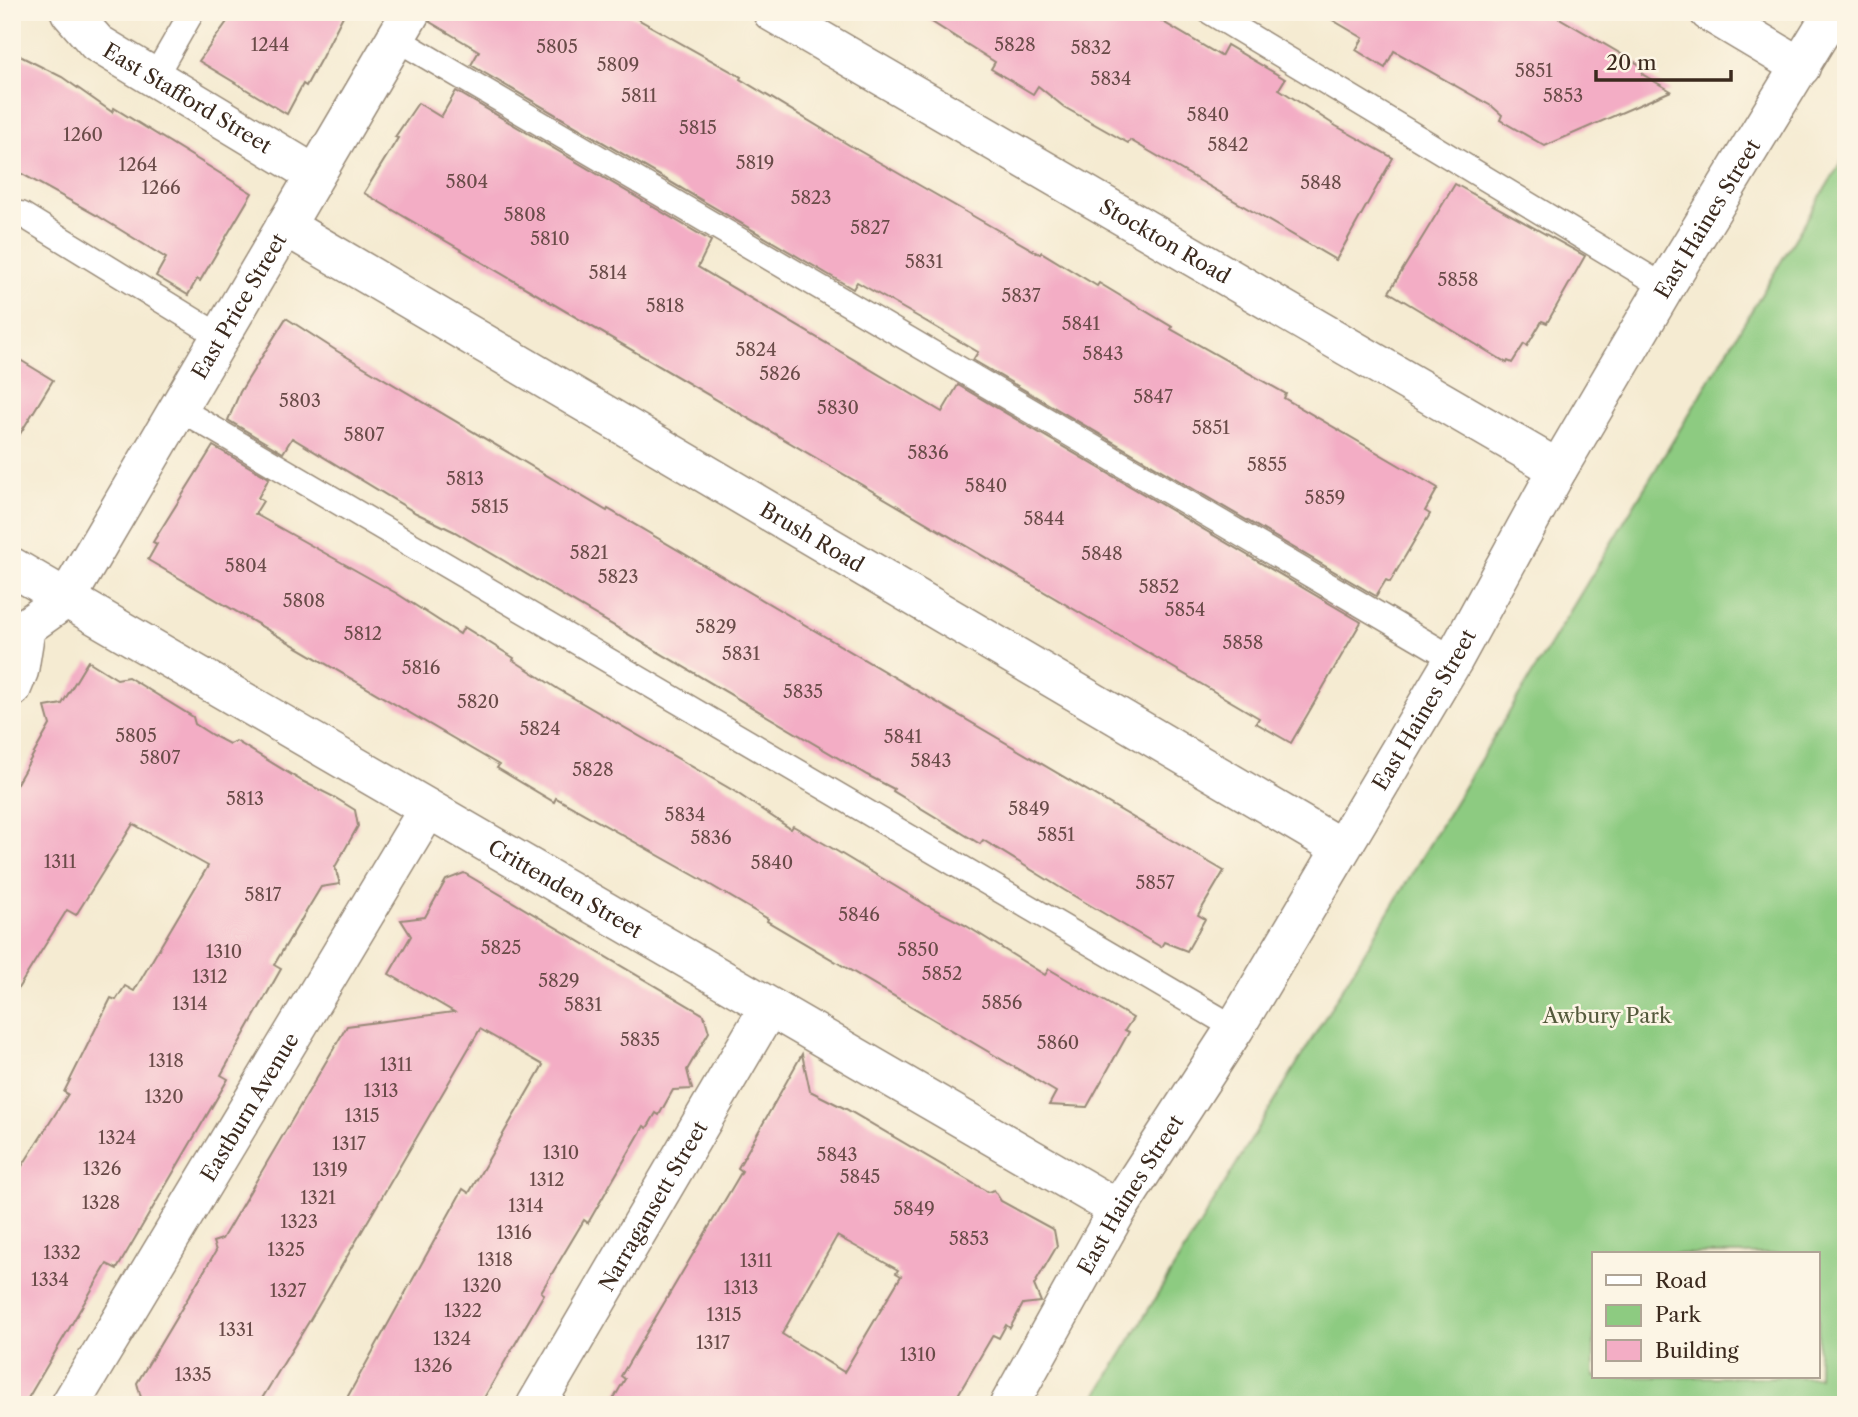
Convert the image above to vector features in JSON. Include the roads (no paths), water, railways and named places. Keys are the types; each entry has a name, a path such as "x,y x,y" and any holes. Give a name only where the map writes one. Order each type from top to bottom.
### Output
{"street":[{"name":"East Stafford Street","path":"70,12 97,43 314,174"},
{"name":"Stockton Road","path":"772,12 1558,469"},
{"path":"1709,12 1801,67"},
{"name":"East Haines Street","path":"1009,1405 1118,1209 1236,1028 1454,659 1558,469 1665,287 1833,12"},
{"name":"East Price Street","path":"67,598 403,25"},
{"name":"Brush Road","path":"285,226 1341,848"},
{"name":"Crittenden Street","path":"12,567 1118,1209"},
{"path":"12,688 19,671 19,630 67,598"},
{"name":"Eastburn Avenue","path":"70,1405 428,809"},
{"name":"Narragansett Street","path":"536,1405 769,1007"}],"lane":[{"path":"154,78 192,12"},
{"path":"1210,12 1665,287"},
{"path":"403,25 1454,659"},
{"path":"21,214 221,337"},
{"path":"178,408 1236,1028"}],"park label":[{"name":"Awbury Park","path":"1607,1015"}]}
